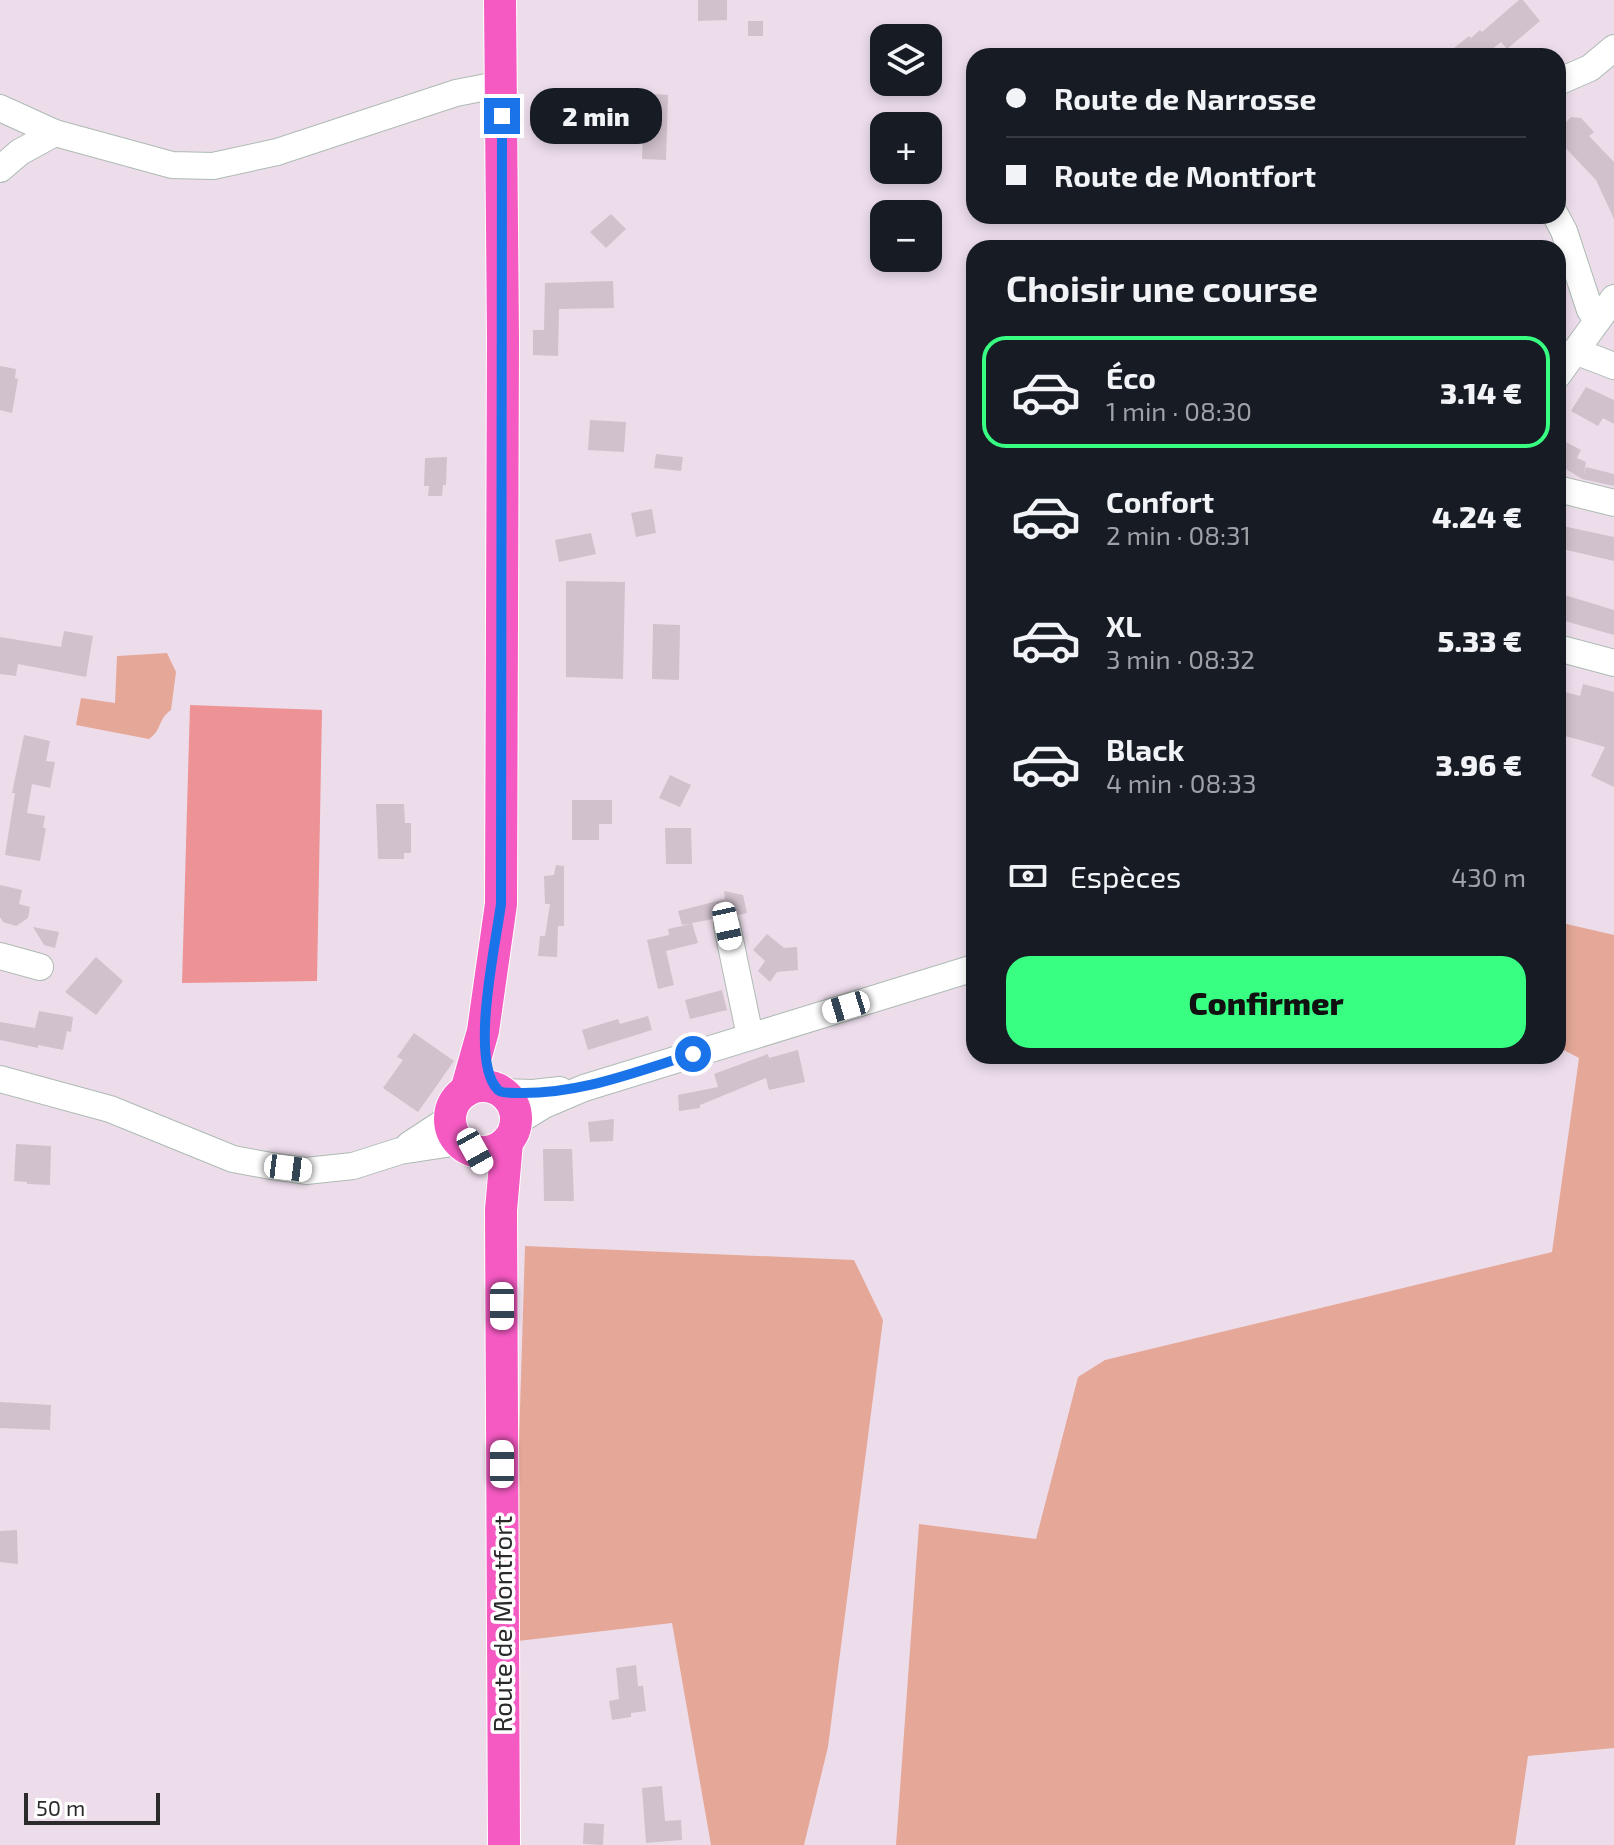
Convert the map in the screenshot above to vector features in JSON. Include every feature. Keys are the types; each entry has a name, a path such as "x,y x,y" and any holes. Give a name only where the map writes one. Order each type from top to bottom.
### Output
{"main road":[{"path":"466,1091 483,1031 501,904 500,0"},
{"path":"483,1031 488,1068 500,1091 513,1106 511,1132 492,1151 461,1137 454,1102 466,1091 481,1086 500,1091"},
{"name":"Route de Montfort","path":"504,1845 501,1210 511,1132"},
{"name":"Route de Montfort","path":"461,1137 501,1210"}],"street":[{"path":"1566,78 1590,68 1614,48"},
{"path":"0,108 55,133 172,165 213,166 277,152 456,93 502,84"},
{"path":"0,169 20,152 55,133"},
{"path":"1560,224 1590,310 1606,308"},
{"path":"1566,364 1606,308"},
{"path":"1575,351 1614,366"},
{"path":"1566,491 1614,503"},
{"path":"1566,650 1614,663"},
{"path":"727,926 750,1036"},
{"path":"0,956 40,967"},
{"path":"511,1132 544,1105 584,1088 966,970"},
{"path":"0,1079 110,1109 233,1159 306,1171 353,1166 461,1137"},
{"path":"500,1091 533,1093 584,1088"}],"shaded area":[{"path":"167,653 176,672 171,710 149,739 76,725 81,698 115,703 117,656"},
{"path":"190,705 322,710 317,981 182,983"},
{"path":"1566,924 1614,935 1614,1748 1528,1756 1515,1845 896,1845 919,1524 1036,1539 1078,1377 1105,1360 1552,1252 1579,1058 1566,1051"},
{"path":"525,1246 854,1260 883,1320 828,1747 804,1845 711,1845 672,1623 518,1641 513,1636"}],"building":[{"path":"698,0 727,0 727,20 698,21"},
{"path":"1519,0 1523,0 1540,21 1508,48 1501,42 1494,48 1454,48 1469,36 1471,38 1480,30 1482,32"},
{"path":"748,21 763,21 763,36 748,36"},
{"path":"645,93 668,95 666,160 642,159"},
{"path":"1571,117 1581,118 1594,132 1589,136 1614,162 1614,219 1596,180 1566,148 1566,122"},
{"path":"611,214 626,229 606,248 590,232"},
{"path":"613,281 614,308 559,309 558,356 533,355 533,330 544,330 545,283"},
{"path":"0,366 16,369 15,378 18,379 12,413 0,410"},
{"path":"1586,387 1614,400 1614,424 1603,418 1598,426 1571,411"},
{"path":"590,420 626,422 624,452 588,450"},
{"path":"1566,442 1581,450 1577,458 1586,462 1584,474 1586,467 1614,474 1614,486 1582,479 1566,469"},
{"path":"656,454 683,457 681,471 654,468"},
{"path":"447,457 446,485 443,485 442,496 428,496 429,486 424,486 425,458"},
{"path":"652,509 656,533 636,537 631,513"},
{"path":"1566,527 1614,537 1614,561 1566,550"},
{"path":"591,533 596,554 559,562 555,540"},
{"path":"566,581 625,582 623,679 566,677"},
{"path":"1566,595 1614,610 1614,635 1566,621"},
{"path":"653,624 680,625 679,680 652,679"},
{"path":"64,631 93,636 86,677 18,664 16,676 0,674 0,637 61,647"},
{"path":"1583,684 1614,692 1614,787 1591,776 1605,747 1566,736 1566,692 1580,696"},
{"path":"24,735 50,741 46,761 55,762 50,788 32,784 27,813 45,816 40,861 5,855 15,793 12,793"},
{"path":"670,775 691,785 680,807 659,798"},
{"path":"572,800 612,800 612,824 599,824 599,840 572,840"},
{"path":"376,804 404,804 405,823 411,823 411,853 404,853 404,859 378,859"},
{"path":"665,828 691,828 692,864 666,864"},
{"path":"556,865 564,866 564,926 558,926 557,957 538,956 540,936 545,936 550,904 545,904 544,876 554,875"},
{"path":"0,885 22,890 19,904 30,907 28,918 16,926 3,922 0,917"},
{"path":"724,891 743,895 747,913 738,915 724,910 713,919 692,923 698,943 666,951 674,985 658,989 647,940 669,935 668,929 691,924 682,925 678,911 725,899"},
{"path":"33,927 59,932 55,948 44,945"},
{"path":"767,934 784,948 797,947 798,970 777,972 770,982 758,971 765,961 753,950"},
{"path":"96,957 123,981 96,1015 65,992"},
{"path":"722,990 727,1010 690,1019 685,1000"},
{"path":"39,1011 73,1017 71,1032 67,1031 63,1050 0,1040 0,1022 35,1028"},
{"path":"648,1016 652,1030 588,1050 582,1030 618,1019 620,1024"},
{"path":"414,1033 454,1061 418,1112 383,1088 403,1060 397,1057"},
{"path":"798,1050 805,1082 769,1090 766,1078 700,1105 700,1108 679,1111 678,1095 718,1087 714,1074 768,1054 769,1058"},
{"path":"614,1119 613,1141 590,1142 588,1122"},
{"path":"16,1144 51,1146 50,1185 14,1181"},
{"path":"543,1149 572,1149 574,1201 544,1201"},
{"path":"0,1402 51,1405 50,1430 0,1428"},
{"path":"17,1530 18,1564 0,1562 0,1531"},
{"path":"636,1665 638,1686 643,1686 646,1711 612,1720 609,1701 619,1699 616,1668"},
{"path":"662,1786 665,1821 681,1820 682,1840 646,1843 642,1788"},
{"path":"584,1823 604,1824 603,1845 583,1844"}],"route":[{"path":"502,116 501,904 483,1031 488,1068 497,1089 502,1092 533,1093 584,1088 693,1054"}]}
